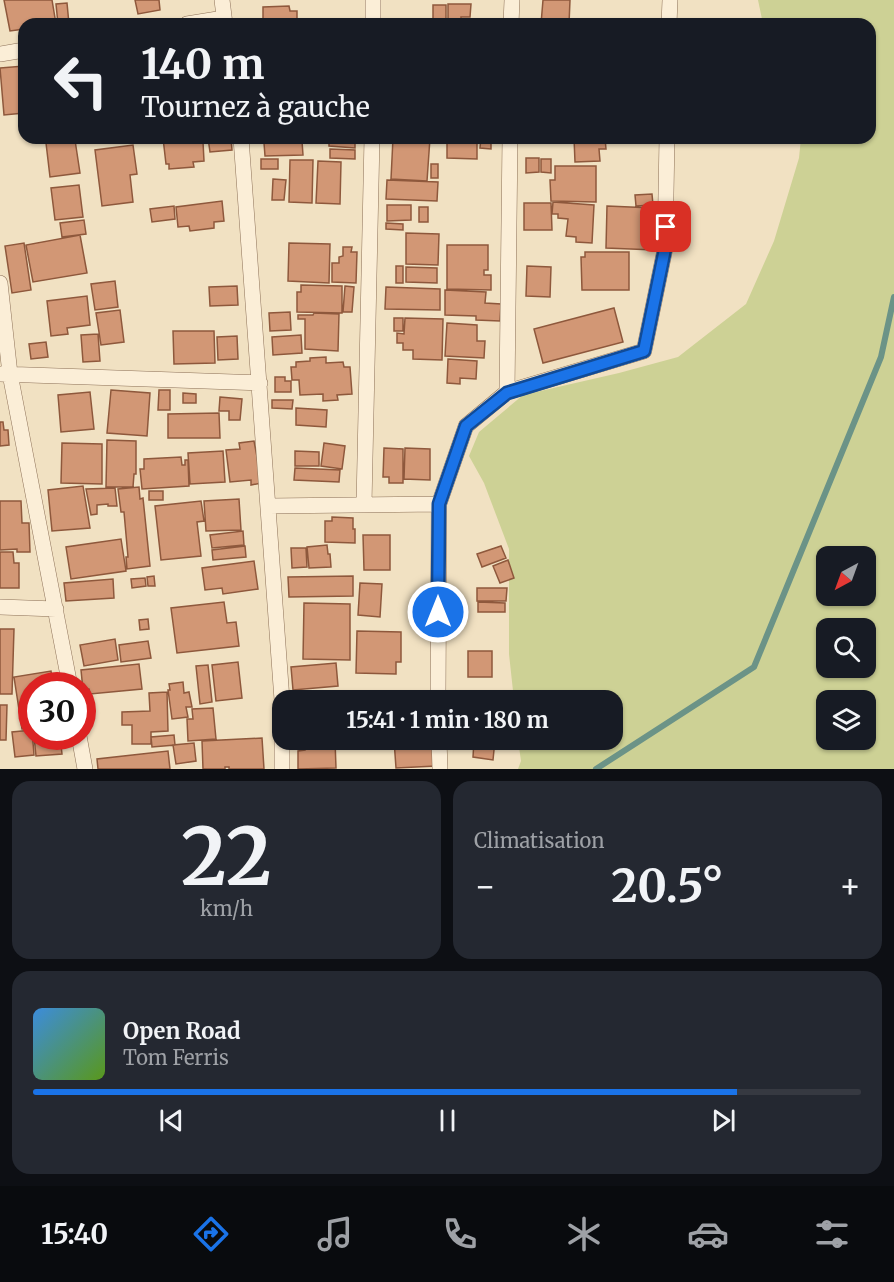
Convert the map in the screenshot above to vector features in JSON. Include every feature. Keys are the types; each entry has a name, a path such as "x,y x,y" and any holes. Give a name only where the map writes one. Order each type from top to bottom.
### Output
{"street":[{"path":"222,0 225,18"},
{"path":"373,0 373,18"},
{"path":"511,18 512,0"},
{"path":"669,18 670,0"},
{"path":"0,54 18,51"},
{"path":"241,144 281,690"},
{"path":"364,504 372,144"},
{"path":"507,393 510,144"},
{"path":"438,690 439,504 466,426 507,393 644,351 665,249 667,144"},
{"path":"0,283 5,374 67,672"},
{"path":"5,374 260,383"},
{"path":"268,506 439,504"},
{"path":"0,607 56,609"},
{"path":"82,750 85,769"},
{"path":"282,750 282,769"},
{"path":"439,750 440,769"}],"green space":[{"path":"758,0 894,0 894,769 518,769 521,761 519,750 623,750 623,690 513,690 509,654 509,549 484,483 469,456 479,432 523,395 678,357 746,304 774,241 799,158 800,144 876,144 876,18 762,18"}],"building":[{"path":"4,0 52,0 55,18 18,18 18,30 10,31"},
{"path":"135,0 159,0 160,10 138,14"},
{"path":"543,0 570,0 569,18 542,18"},
{"path":"67,3 68,18 57,18 56,4"},
{"path":"448,4 471,4 470,17 448,18"},
{"path":"433,5 446,5 446,18 433,18"},
{"path":"289,6 290,11 297,11 297,18 263,18 263,7"},
{"path":"18,66 18,114 4,115 0,68"},
{"path":"46,144 76,144 80,173 50,177"},
{"path":"164,144 203,144 204,161 193,162 194,167 169,169 169,164 166,164"},
{"path":"209,144 232,144 232,150 210,152"},
{"path":"264,144 302,144 303,155 265,156"},
{"path":"329,144 355,144 355,148 329,146"},
{"path":"393,144 430,144 427,181 391,179"},
{"path":"447,144 477,144 477,159 447,158"},
{"path":"480,144 491,144 491,149 480,148"},
{"path":"574,144 606,144 606,149 599,149 600,161 575,162"},
{"path":"133,145 137,174 130,175 133,202 102,206 95,150"},
{"path":"330,149 355,150 355,159 330,158"},
{"path":"526,158 539,158 539,172 526,173"},
{"path":"261,159 278,159 278,169 261,169"},
{"path":"541,159 551,159 551,173 541,172"},
{"path":"290,160 313,160 312,203 289,202"},
{"path":"318,161 341,162 340,204 316,203"},
{"path":"431,164 438,164 438,178 431,178"},
{"path":"555,166 596,166 596,202 551,201 550,180 555,180"},
{"path":"273,179 286,180 284,200 272,200"},
{"path":"387,180 438,182 437,201 386,199"},
{"path":"79,185 83,217 55,220 51,188"},
{"path":"652,194 653,205 636,206 635,195"},
{"path":"222,201 224,221 214,222 214,228 190,231 189,226 178,227 176,207"},
{"path":"553,202 594,205 592,243 576,242 576,237 566,236 568,219 558,218 558,214 552,214"},
{"path":"524,203 551,203 552,230 524,230"},
{"path":"387,205 411,205 411,220 387,221"},
{"path":"174,206 175,219 152,222 150,209"},
{"path":"607,206 653,208 652,233 655,233 655,250 606,248"},
{"path":"419,207 428,207 428,222 419,222"},
{"path":"84,220 86,234 62,237 60,223"},
{"path":"386,223 403,224 403,230 386,229"},
{"path":"406,233 439,234 438,265 406,264"},
{"path":"80,235 87,273 33,282 26,245"},
{"path":"24,243 31,290 12,293 5,246"},
{"path":"289,243 330,244 329,283 288,281"},
{"path":"447,245 488,245 488,270 484,270 484,275 491,275 491,290 447,289"},
{"path":"343,247 352,247 351,252 357,252 356,283 332,282 332,263 339,263 339,257 343,256"},
{"path":"585,252 629,252 629,290 582,290 581,257 585,257"},
{"path":"396,266 403,266 403,283 396,283"},
{"path":"527,266 551,267 550,297 526,296"},
{"path":"406,267 437,268 437,283 406,282"},
{"path":"115,281 118,307 95,310 91,284"},
{"path":"301,285 342,286 342,313 297,312 297,292 301,292"},
{"path":"237,286 238,305 210,306 209,287"},
{"path":"345,286 354,287 352,312 343,312"},
{"path":"386,287 440,289 440,310 385,309"},
{"path":"445,290 486,292 485,303 501,304 500,321 476,320 476,316 445,315"},
{"path":"87,296 90,325 67,328 68,334 51,336 47,301"},
{"path":"614,308 623,342 543,363 534,329"},
{"path":"120,310 124,342 101,345 96,313"},
{"path":"290,312 291,330 270,331 269,313"},
{"path":"314,313 339,314 338,351 305,349 305,319 298,319 298,315 313,315"},
{"path":"394,318 403,318 403,331 394,331"},
{"path":"405,318 443,319 442,360 413,359 413,350 403,350 403,343 397,343 397,333 404,334"},
{"path":"447,323 477,325 477,341 485,341 484,358 445,356"},
{"path":"173,331 214,331 215,363 174,364"},
{"path":"98,334 100,361 83,362 81,335"},
{"path":"301,335 302,353 273,355 272,337"},
{"path":"237,336 238,359 218,360 217,337"},
{"path":"46,342 48,357 31,359 29,344"},
{"path":"326,357 326,363 343,362 344,367 350,367 352,394 337,395 338,400 323,401 323,394 300,395 299,380 292,380 291,367 296,367 296,362 310,361 310,358"},
{"path":"448,359 477,361 476,379 460,378 460,384 447,383"},
{"path":"275,377 285,377 285,381 291,381 291,392 275,392"},
{"path":"111,390 150,393 147,436 107,433"},
{"path":"159,390 170,390 170,410 158,410"},
{"path":"90,392 94,429 61,432 58,395"},
{"path":"183,393 196,394 196,403 183,403"},
{"path":"220,397 242,399 240,420 229,420 229,411 219,411"},
{"path":"272,400 293,400 292,409 272,408"},
{"path":"296,408 327,410 326,427 296,425"},
{"path":"219,413 220,438 168,438 168,414"},
{"path":"0,422 3,422 4,430 8,430 9,445 0,446"},
{"path":"107,440 136,441 136,474 134,474 133,487 106,487"},
{"path":"254,441 262,483 251,485 251,480 230,482 226,450 240,449 239,443"},
{"path":"62,443 102,444 102,484 61,483"},
{"path":"324,443 345,446 342,469 321,466"},
{"path":"384,448 403,449 403,483 389,483 389,477 383,477"},
{"path":"405,448 430,449 430,480 404,479"},
{"path":"223,451 225,482 190,484 188,453"},
{"path":"295,451 319,452 319,466 295,466"},
{"path":"181,457 182,465 185,465 185,460 188,460 189,486 142,489 140,469 144,469 144,459"},
{"path":"295,468 340,470 339,482 294,480"},
{"path":"83,486 90,528 52,531 48,490"},
{"path":"139,487 140,499 143,498 150,566 127,569 124,512 121,512 118,489"},
{"path":"115,488 117,506 97,505 97,514 91,515 86,489"},
{"path":"149,491 163,491 163,500 149,500"},
{"path":"239,499 241,530 206,531 204,501"},
{"path":"0,501 21,501 22,523 29,523 30,552 17,552 17,549 0,550"},
{"path":"201,501 204,521 197,522 201,556 161,560 155,506"},
{"path":"332,517 353,518 355,543 325,542 325,521 332,521"},
{"path":"243,531 244,545 212,548 210,535"},
{"path":"363,535 390,535 390,570 364,570"},
{"path":"121,539 126,571 71,579 66,547"},
{"path":"327,545 331,567 309,568 307,547"},
{"path":"245,546 246,557 213,560 212,550"},
{"path":"501,546 506,558 482,567 477,554"},
{"path":"291,548 306,548 307,567 292,568"},
{"path":"0,552 13,552 14,563 19,563 19,588 0,588"},
{"path":"508,560 514,578 500,583 493,566"},
{"path":"254,561 258,589 223,594 222,588 205,590 202,568"},
{"path":"154,576 155,586 148,586 147,577"},
{"path":"353,576 353,596 289,597 288,577"},
{"path":"145,578 146,586 132,588 131,579"},
{"path":"113,579 114,598 66,601 64,583"},
{"path":"360,583 382,584 380,617 358,615"},
{"path":"477,588 507,588 506,601 477,601"},
{"path":"224,602 227,623 236,622 239,646 177,653 171,608"},
{"path":"478,602 505,603 505,612 478,612"},
{"path":"304,603 350,604 350,660 303,659"},
{"path":"148,619 149,629 140,630 139,620"},
{"path":"0,629 14,629 12,694 0,694"},
{"path":"357,631 401,632 401,662 396,662 396,674 356,673"},
{"path":"115,639 118,660 84,666 80,645"},
{"path":"148,641 151,658 121,662 119,645"},
{"path":"468,651 492,651 492,677 468,677"},
{"path":"238,662 242,698 216,701 212,665"},
{"path":"336,663 338,686 293,690 291,667"},
{"path":"139,664 142,689 96,693 96,672 81,672 81,670"},
{"path":"208,665 212,702 200,704 196,666"},
{"path":"18,676 18,703 14,677"},
{"path":"183,682 184,693 189,692 192,707 186,707 188,717 172,719 169,684"},
{"path":"167,692 168,731 151,732 151,744 132,744 132,725 122,725 122,712 150,711 149,693"},
{"path":"0,705 7,705 6,740 0,740"},
{"path":"213,708 216,739 188,741 187,719 193,719 192,709"},
{"path":"18,731 18,750 34,750 34,755 15,757 12,732"},
{"path":"174,735 175,745 152,747 151,737"},
{"path":"262,738 264,769 225,767 225,769 203,769 202,741"},
{"path":"194,743 196,761 176,764 173,745"},
{"path":"35,750 62,750 62,754 36,756"},
{"path":"335,750 336,768 298,769 298,751"},
{"path":"395,750 435,750 436,766 396,768"},
{"path":"473,750 494,750 493,760 473,757"},
{"path":"168,751 170,769 98,769 97,759"}],"waterway":[{"path":"596,769 754,667 881,357 894,297"}],"route":[{"path":"438,612 439,504 466,426 507,393 644,351 665,249 666,227"}]}
